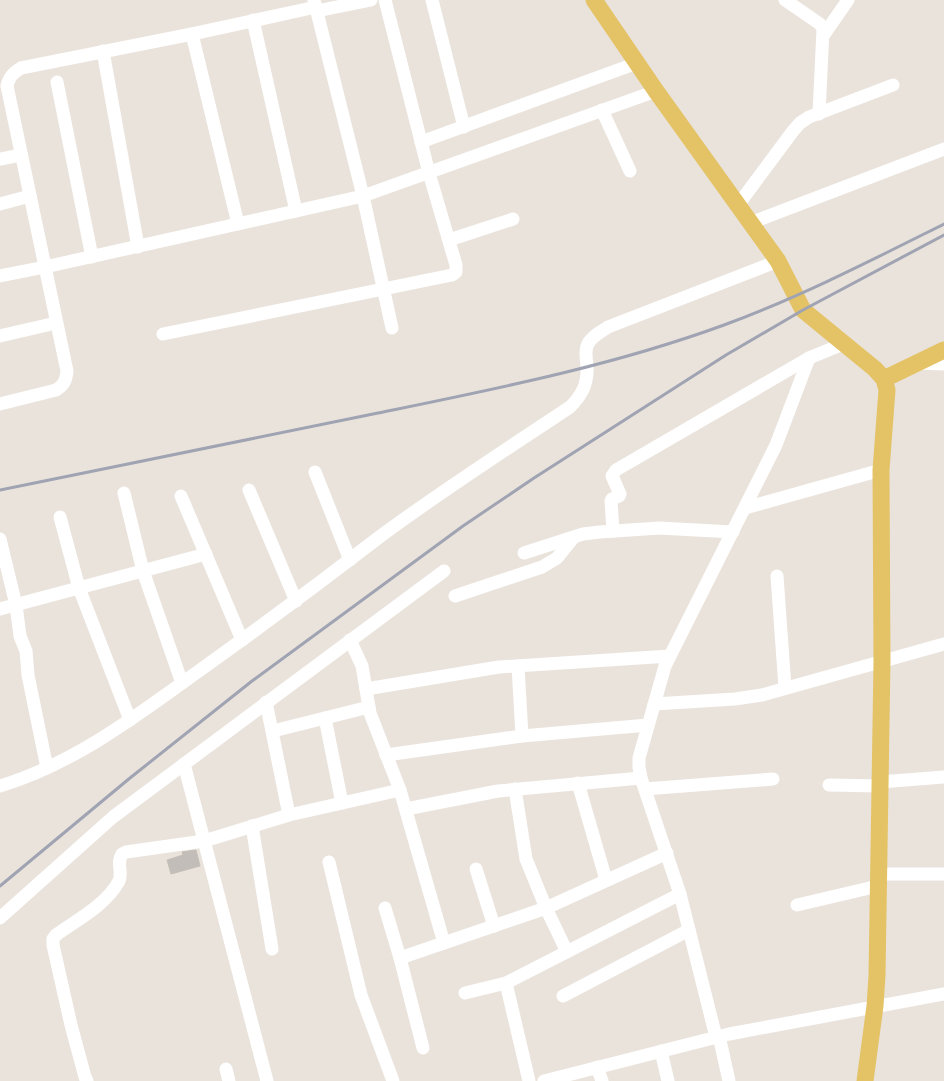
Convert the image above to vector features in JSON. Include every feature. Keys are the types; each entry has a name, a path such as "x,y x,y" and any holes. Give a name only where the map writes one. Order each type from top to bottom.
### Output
{"main road":[{"path":"594,0 656,91 778,261 803,310 875,369 884,379 887,390 881,470 882,661 875,1006 865,1081"},
{"path":"884,379 944,350"}],"street":[{"path":"0,404 56,390 63,386 67,371 7,86 9,78 21,68 192,34 315,6 371,0"},
{"path":"163,334 452,275 456,272 457,268 429,173 385,0"},
{"path":"432,0 464,127"},
{"path":"785,0 820,24 823,30 819,114"},
{"path":"823,36 848,0"},
{"path":"315,6 363,196 392,328"},
{"path":"253,20 296,211"},
{"path":"192,34 238,224"},
{"path":"103,51 138,247"},
{"path":"421,142 637,63"},
{"path":"57,82 92,257"},
{"path":"738,205 793,131 809,117 893,85"},
{"path":"0,276 138,247 363,196 656,91"},
{"path":"602,110 630,171"},
{"path":"750,223 944,149"},
{"path":"0,159 21,155"},
{"path":"0,204 30,196"},
{"path":"449,240 513,219"},
{"path":"0,785 24,779 65,760 130,720 182,684 430,501 570,407 578,400 585,388 587,345 593,337 608,327 778,261"},
{"path":"0,336 56,323"},
{"path":"613,531 611,501 612,499 620,496 613,479 614,472 809,358 843,344"},
{"path":"729,1081 680,894 643,783 639,767 639,758 662,674 780,437 809,358"},
{"path":"918,362 944,364"},
{"path":"745,508 881,470"},
{"path":"315,472 350,560"},
{"path":"249,490 296,600"},
{"path":"124,493 143,571 182,684"},
{"path":"181,496 242,640"},
{"path":"60,517 79,588 130,720"},
{"path":"524,553 591,533 659,528 733,532"},
{"path":"455,596 546,565 557,558 574,537"},
{"path":"0,539 16,604 20,636 26,651 28,675 47,768"},
{"path":"0,609 206,554"},
{"path":"0,918 113,817 444,571"},
{"path":"777,576 784,688"},
{"path":"350,640 362,666 369,707 400,790 444,943"},
{"path":"654,704 735,699 762,695 944,644"},
{"path":"366,690 499,667 670,656"},
{"path":"518,666 522,736"},
{"path":"266,702 289,815"},
{"path":"273,731 369,707"},
{"path":"325,718 342,803"},
{"path":"386,754 522,736 648,725"},
{"path":"184,764 267,1081"},
{"path":"829,785 880,784 944,777"},
{"path":"406,809 515,789 578,783 643,783 773,779"},
{"path":"578,783 606,880"},
{"path":"515,789 526,859 546,908 567,952"},
{"path":"87,1081 71,1025 53,945 53,939 56,935 104,901 112,892 121,877 119,862 122,854 126,852 204,840 289,815 400,790"},
{"path":"252,826 272,949"},
{"path":"400,958 546,908 667,853"},
{"path":"329,862 361,995 393,1081"},
{"path":"476,868 494,926"},
{"path":"797,905 878,880 944,874"},
{"path":"465,993 506,983 680,894"},
{"path":"385,908 400,958 423,1048"},
{"path":"563,996 689,930"},
{"path":"506,983 529,1081"},
{"path":"544,1081 718,1037 944,994"},
{"path":"661,1051 668,1081"},
{"path":"597,1067 602,1081"}],"building":[{"path":"196,850 200,866 171,874 167,860 183,855 182,852"}],"railway":[{"path":"0,490 466,395 596,365 639,353 682,340 752,314 836,278 944,224"},
{"path":"0,886 130,778 252,681 463,526 534,478 726,355 803,310 944,235"}]}
